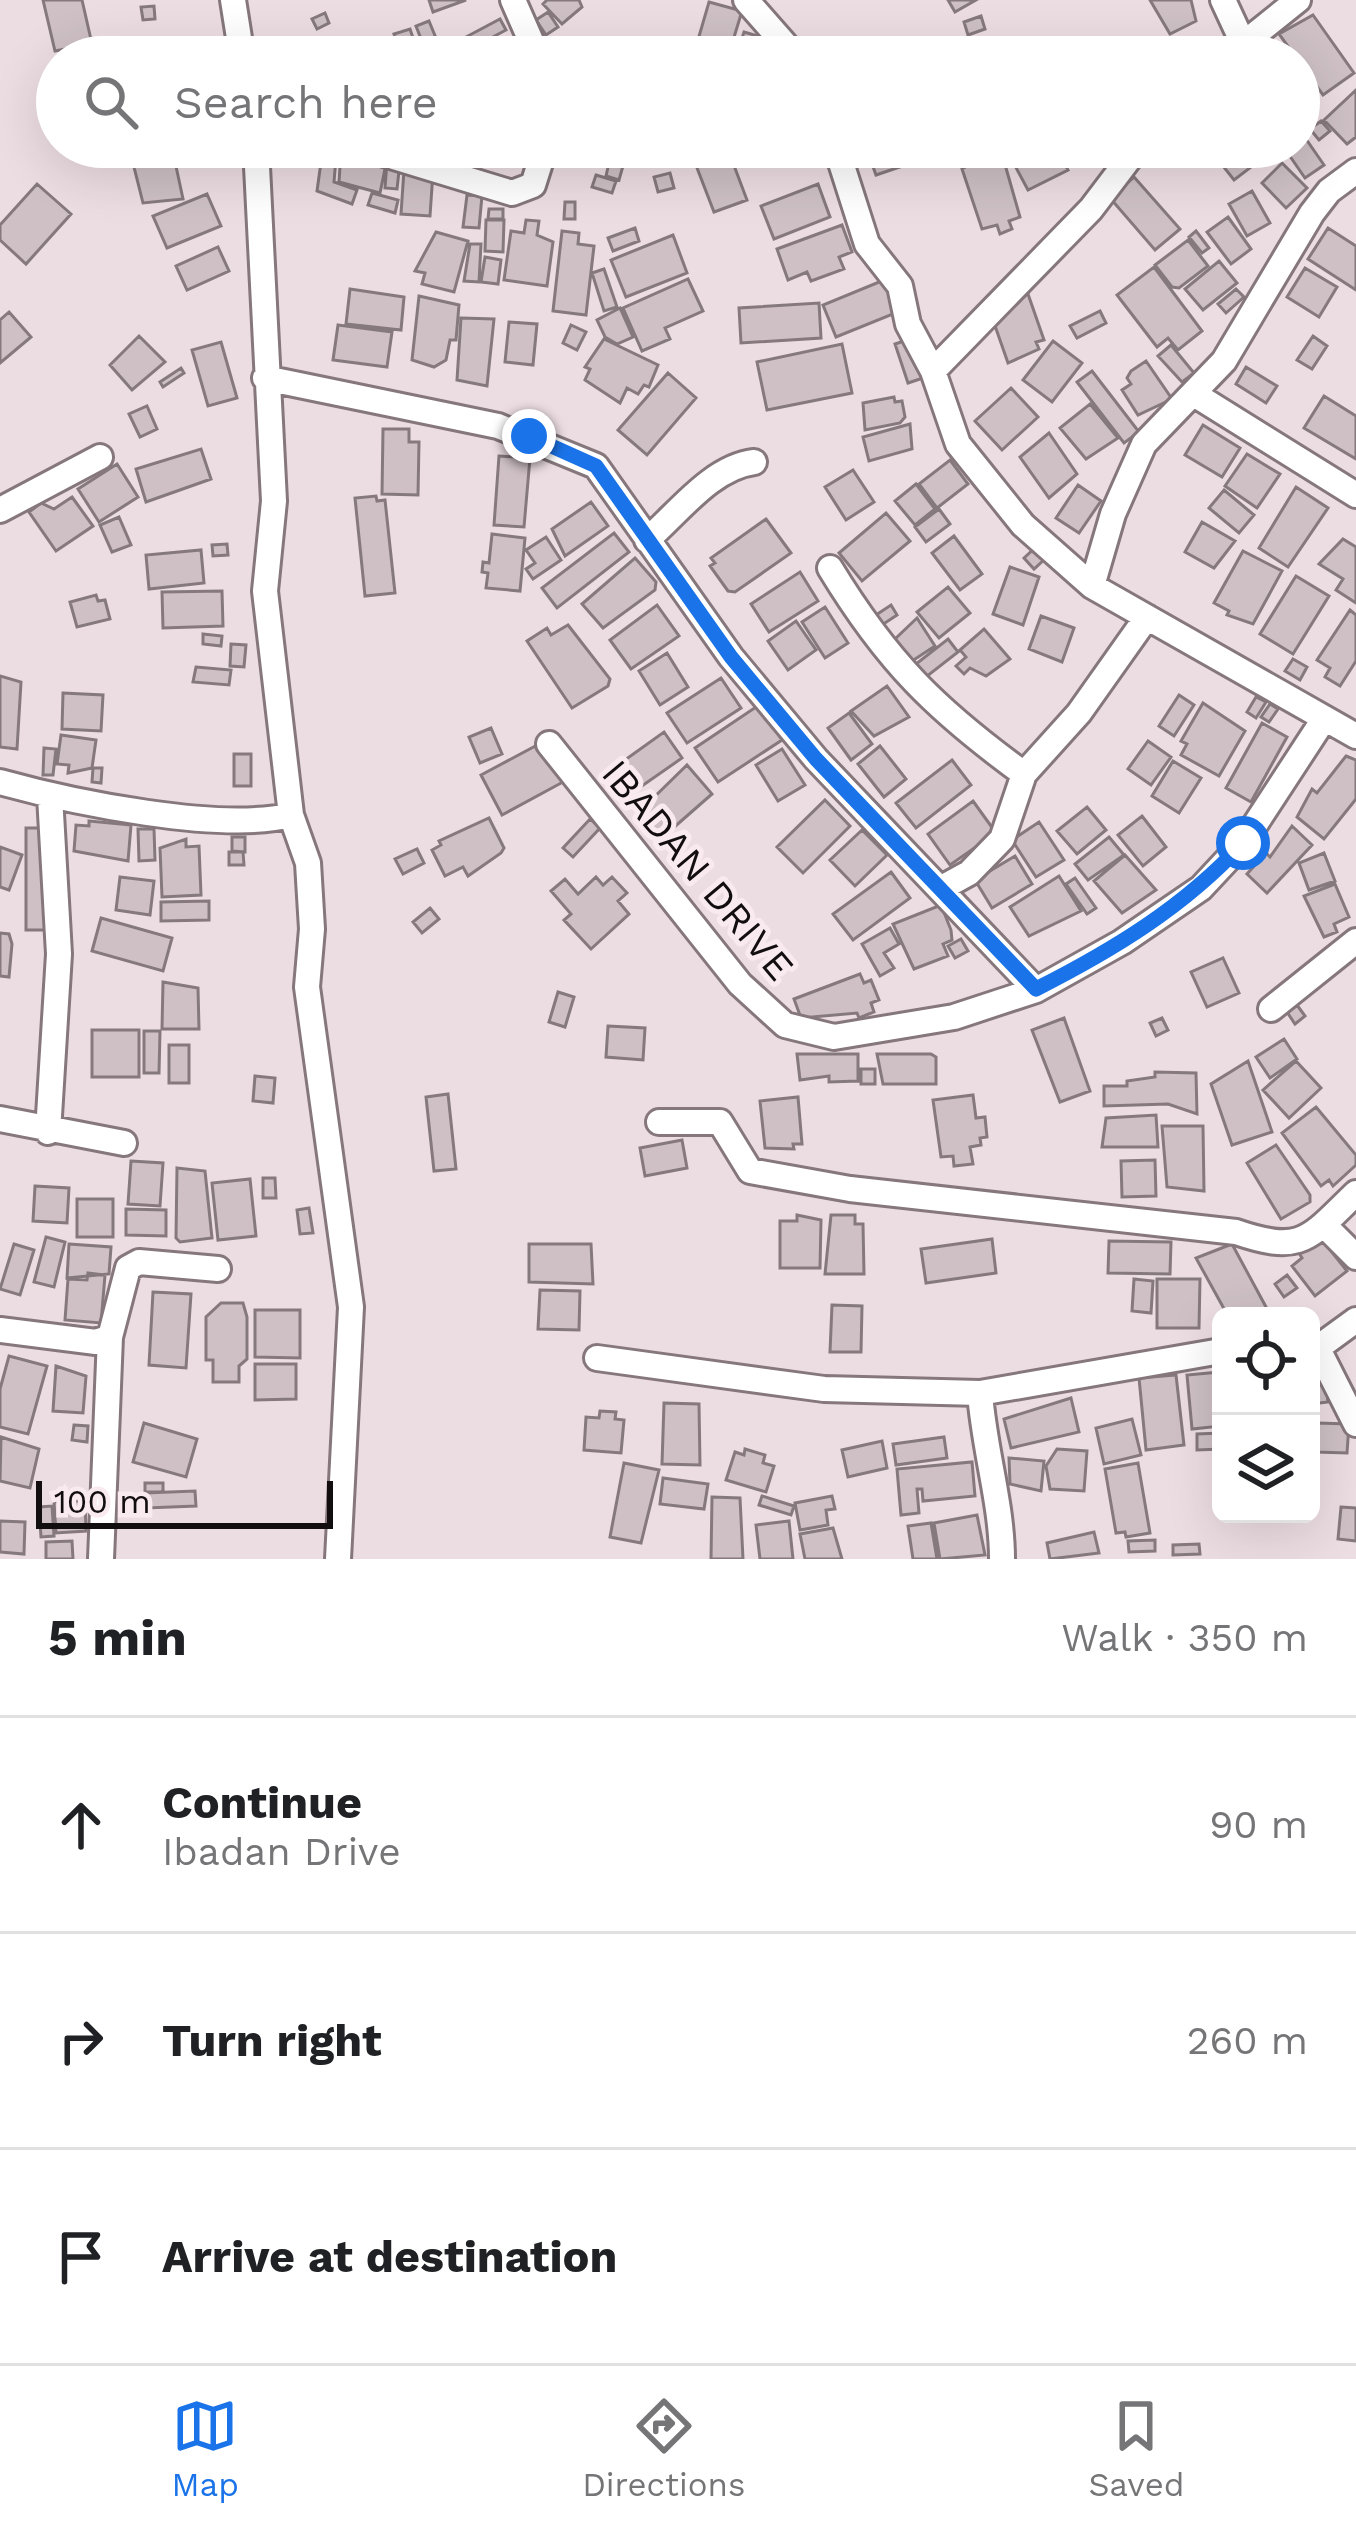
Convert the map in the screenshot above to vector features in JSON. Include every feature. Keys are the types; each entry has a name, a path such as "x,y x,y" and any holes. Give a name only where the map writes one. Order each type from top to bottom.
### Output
{"street":[{"path":"232,0 238,36"},
{"path":"513,0 529,36"},
{"path":"746,0 778,36"},
{"path":"1223,0 1231,36"},
{"path":"1251,36 1298,0"},
{"path":"257,168 274,501 265,591 291,814 308,863 312,929 307,987 351,1307 338,1559"},
{"path":"433,168 519,193 533,185 538,168"},
{"path":"843,168 867,244 899,286 908,324 932,371 952,431 976,472 1023,525 1092,586 1356,736"},
{"path":"932,371 1091,209 1122,168"},
{"path":"1092,586 1128,473 1144,444 1224,362 1312,213 1329,191 1356,171"},
{"path":"265,378 498,426 596,466 731,657 816,759 1036,989"},
{"path":"1194,394 1356,495"},
{"path":"0,510 100,457"},
{"path":"647,540 703,488 727,471 754,462"},
{"path":"830,568 873,639 930,700 1024,774"},
{"path":"940,889 969,873 1002,839 1024,774 1079,713 1147,617"},
{"name":"IBADAN DRIVE","path":"549,745 740,984 785,1025 834,1037 955,1017 1036,989 1122,942 1202,888 1243,843 1324,718"},
{"path":"0,782 50,796 240,822 291,814"},
{"path":"48,1132 59,971 50,796"},
{"path":"1271,1009 1356,941"},
{"path":"0,1119 48,1132 124,1142"},
{"path":"659,1122 720,1122 750,1171 850,1189 1175,1224 1283,1246 1300,1243 1324,1226 1356,1192"},
{"path":"1324,1226 1356,1257"},
{"path":"101,1559 110,1337 131,1265 218,1269"},
{"path":"1320,1341 1356,1320"},
{"path":"0,1330 95,1342 110,1337"},
{"path":"597,1358 824,1389 980,1393 1212,1353"},
{"path":"1320,1358 1356,1424"},
{"path":"980,1393 979,1420 1000,1519 1002,1559"}],"building":[{"path":"43,0 82,0 90,36 51,36"},
{"path":"429,0 466,0 433,12"},
{"path":"579,0 582,7 562,24 543,4"},
{"path":"948,0 976,0 955,12"},
{"path":"1150,0 1191,0 1196,21 1170,34"},
{"path":"709,2 742,11 734,36 699,36"},
{"path":"154,6 155,19 143,20 141,7"},
{"path":"548,12 558,27 546,35 536,20"},
{"path":"325,13 329,23 317,29 312,19"},
{"path":"1313,15 1354,73 1323,95 1320,36 1279,34"},
{"path":"981,16 985,29 968,35 964,22"},
{"path":"500,19 506,30 495,36 468,36"},
{"path":"429,21 435,36 420,36 416,26"},
{"path":"1356,90 1356,137 1347,144 1324,120"},
{"path":"1320,122 1330,131 1320,139"},
{"path":"134,168 176,168 183,199 143,203"},
{"path":"320,168 335,168 334,182 357,190 352,204 317,191"},
{"path":"340,168 385,168 380,193 339,182"},
{"path":"386,168 399,168 397,189 385,188"},
{"path":"608,168 622,168 619,180 606,176"},
{"path":"697,168 735,168 747,200 714,212"},
{"path":"1006,168 1020,217 1009,221 1012,229 1000,234 997,225 982,229 962,169"},
{"path":"1016,168 1068,170 1028,190"},
{"path":"1225,168 1250,168 1234,180"},
{"path":"1277,168 1287,168 1307,188 1286,208 1262,183"},
{"path":"1298,168 1320,168 1305,178"},
{"path":"404,170 433,172 430,216 401,214"},
{"path":"670,173 674,188 658,192 654,177"},
{"path":"596,175 616,181 612,193 592,187"},
{"path":"1134,177 1180,229 1155,250 1110,198"},
{"path":"37,184 71,214 26,264 0,240 0,225"},
{"path":"818,184 830,217 774,239 761,206"},
{"path":"1252,191 1270,223 1247,236 1229,204"},
{"path":"372,193 398,200 395,213 368,205"},
{"path":"207,194 221,226 167,248 153,216"},
{"path":"467,195 482,196 479,228 463,227"},
{"path":"565,202 575,202 575,219 564,219"},
{"path":"489,209 503,209 503,219 488,219"},
{"path":"1228,217 1251,249 1231,264 1207,232"},
{"path":"486,220 504,220 503,252 485,251"},
{"path":"526,220 539,221 537,235 553,242 547,286 504,280 511,231 524,233"},
{"path":"842,225 852,252 839,257 844,269 811,281 807,272 788,280 777,249"},
{"path":"635,228 639,241 613,251 608,238"},
{"path":"1328,228 1356,246 1356,290 1308,259"},
{"path":"562,231 579,233 578,244 594,246 586,315 553,311"},
{"path":"1196,231 1209,248 1202,253 1189,237"},
{"path":"436,232 468,241 454,292 422,284 425,273 415,271"},
{"path":"673,235 687,273 626,297 611,260"},
{"path":"1188,240 1208,266 1179,288 1172,287 1155,265"},
{"path":"470,244 481,244 479,282 464,281"},
{"path":"218,247 229,271 187,290 176,266"},
{"path":"485,257 501,260 498,284 481,282"},
{"path":"1219,261 1237,283 1203,310 1185,289"},
{"path":"1154,267 1202,331 1178,350 1168,338 1157,347 1117,295"},
{"path":"1305,268 1337,287 1319,317 1287,297"},
{"path":"604,269 617,307 604,311 592,273"},
{"path":"688,279 703,311 665,328 670,339 642,351 623,308"},
{"path":"884,280 898,312 836,337 823,305"},
{"path":"350,289 404,297 401,330 346,324"},
{"path":"1236,289 1244,297 1226,313 1218,304"},
{"path":"1028,294 1044,340 1036,342 1039,349 1008,363 993,320 1005,315 1001,303"},
{"path":"419,296 459,305 456,340 450,340 446,360 434,367 412,360"},
{"path":"819,303 821,338 741,343 739,308"},
{"path":"620,308 633,337 617,344 605,337 597,320"},
{"path":"1100,311 1106,323 1077,338 1070,326"},
{"path":"9,312 31,337 0,363 0,320"},
{"path":"461,318 494,319 487,386 457,380"},
{"path":"509,322 537,324 533,365 505,362"},
{"path":"338,325 392,332 387,367 333,360"},
{"path":"571,325 586,332 577,350 563,343"},
{"path":"139,336 165,362 132,390 110,365"},
{"path":"1313,336 1327,346 1312,369 1297,360"},
{"path":"913,338 926,377 908,383 895,344"},
{"path":"604,339 658,365 649,387 644,385 638,394 627,388 620,403 585,380 590,369 585,367"},
{"path":"1053,341 1082,363 1052,402 1023,380"},
{"path":"221,342 237,398 208,406 192,350"},
{"path":"842,344 852,393 767,410 757,362"},
{"path":"1171,345 1194,373 1182,382 1158,356"},
{"path":"1146,361 1172,399 1138,415 1122,390 1131,384 1127,378 1131,371"},
{"path":"1246,367 1277,386 1266,403 1236,384"},
{"path":"181,368 184,373 163,387 160,382"},
{"path":"1092,371 1139,432 1124,443 1077,382"},
{"path":"668,373 696,398 647,455 618,430"},
{"path":"1011,388 1038,417 1002,450 975,421"},
{"path":"1324,396 1356,416 1356,459 1304,428"},
{"path":"894,397 895,402 902,401 905,417 900,423 865,430 863,403"},
{"path":"1090,404 1118,438 1086,459 1060,428"},
{"path":"147,406 157,429 140,437 129,414"},
{"path":"910,424 912,449 869,461 863,437"},
{"path":"1203,425 1240,448 1222,477 1185,455"},
{"path":"383,429 409,429 409,442 419,442 418,495 382,494"},
{"path":"1049,433 1077,474 1049,498 1020,457"},
{"path":"201,449 211,479 146,502 136,469"},
{"path":"1247,454 1280,474 1257,508 1225,486"},
{"path":"499,456 530,458 524,527 494,525"},
{"path":"950,460 968,484 937,508 919,484"},
{"path":"117,464 138,497 99,522 78,489"},
{"path":"853,470 874,502 846,520 825,487"},
{"path":"916,484 935,509 915,525 895,501"},
{"path":"1078,485 1101,501 1079,533 1056,518"},
{"path":"1296,487 1328,508 1288,567 1259,548"},
{"path":"1224,490 1254,515 1239,533 1209,508"},
{"path":"376,496 377,501 385,500 395,593 365,596 355,498"},
{"path":"72,497 93,526 56,551 29,512 41,503 54,509"},
{"path":"591,502 608,526 565,556 552,529"},
{"path":"939,509 950,524 926,542 915,527"},
{"path":"886,513 910,541 862,581 839,553"},
{"path":"119,517 131,545 112,552 100,525"},
{"path":"766,519 791,553 735,592 728,591 710,566 715,563 711,558"},
{"path":"1202,522 1235,541 1214,568 1185,552"},
{"path":"614,533 629,552 557,608 542,588"},
{"path":"492,534 525,538 520,591 486,588 488,573 482,572 483,562 489,563"},
{"path":"954,536 982,574 960,590 932,553"},
{"path":"546,537 561,560 533,579 526,569 535,563 526,550"},
{"path":"1343,539 1356,547 1356,603 1336,590 1343,579 1319,564"},
{"path":"227,544 228,555 213,556 212,545"},
{"path":"1037,546 1047,557 1034,569 1024,558"},
{"path":"201,550 204,583 149,589 146,555"},
{"path":"1243,551 1282,571 1253,624 1227,615 1229,611 1214,603"},
{"path":"635,558 656,582 655,590 603,628 582,604"},
{"path":"1010,567 1039,577 1023,625 993,614"},
{"path":"800,572 818,601 769,632 751,604"},
{"path":"1296,576 1329,596 1293,654 1260,634"},
{"path":"948,587 970,613 939,638 917,612"},
{"path":"222,591 223,626 163,628 162,592"},
{"path":"96,595 98,601 105,600 110,619 77,627 70,602"},
{"path":"657,605 679,636 631,669 610,640"},
{"path":"891,605 897,615 882,625 876,615"},
{"path":"825,607 848,643 825,658 802,622"},
{"path":"1350,610 1356,615 1356,661 1340,686 1325,677 1330,668 1317,660"},
{"path":"1041,616 1074,628 1062,662 1029,649"},
{"path":"917,618 935,646 909,663 894,640"},
{"path":"796,621 816,650 788,670 768,641"},
{"path":"568,625 610,679 608,686 572,708 527,641 547,628 551,635"},
{"path":"984,629 1010,659 986,676 970,668 964,674 956,666 966,657 960,650"},
{"path":"203,634 222,636 221,646 203,644"},
{"path":"948,639 958,652 926,677 916,664"},
{"path":"231,644 246,645 244,667 230,666"},
{"path":"667,653 688,687 660,705 639,671"},
{"path":"1293,659 1307,667 1300,680 1285,671"},
{"path":"196,667 231,670 229,685 193,682"},
{"path":"0,676 21,682 17,749 0,747"},
{"path":"721,678 741,708 687,743 667,713"},
{"path":"887,686 909,717 874,736 851,711"},
{"path":"63,693 103,695 101,731 62,729"},
{"path":"1179,695 1194,705 1174,736 1159,726"},
{"path":"1256,697 1266,702 1256,718 1247,712"},
{"path":"1203,703 1245,731 1219,776 1181,755 1187,744 1181,741"},
{"path":"1270,704 1278,709 1269,722 1261,717"},
{"path":"759,705 782,740 718,782 695,748"},
{"path":"849,713 872,744 851,760 828,728"},
{"path":"1262,723 1287,737 1251,802 1226,788"},
{"path":"491,728 502,754 480,763 469,737"},
{"path":"664,732 682,758 629,795 611,770"},
{"path":"61,735 96,740 92,768 68,773 69,765 57,764"},
{"path":"1148,741 1171,757 1151,785 1128,769"},
{"path":"541,743 563,782 502,815 481,775"},
{"path":"880,746 906,779 884,797 858,764"},
{"path":"44,748 56,749 53,775 43,775"},
{"path":"782,749 805,785 778,801 756,765"},
{"path":"234,754 251,754 251,786 234,786"},
{"path":"1346,756 1356,760 1356,799 1324,839 1297,817 1312,789 1317,793"},
{"path":"952,760 971,785 916,828 896,803"},
{"path":"1173,761 1201,778 1179,813 1152,796"},
{"path":"687,765 712,794 664,836 659,830 654,835 643,821 650,816 643,808"},
{"path":"93,768 102,768 101,783 92,782"},
{"path":"825,800 850,826 803,873 777,847"},
{"path":"973,801 996,833 950,865 928,834"},
{"path":"1087,807 1106,830 1077,854 1057,831"},
{"path":"1142,816 1166,847 1143,866 1118,835"},
{"path":"489,818 504,848 501,853 468,876 463,867 445,876 432,850 441,845 439,841"},
{"path":"590,819 600,828 573,857 563,848"},
{"path":"89,821 131,825 128,861 74,851 76,825 89,826"},
{"path":"1039,822 1064,860 1036,877 1012,840"},
{"path":"1292,826 1312,845 1267,893 1247,874 1266,853 1270,857"},
{"path":"26,828 47,828 49,930 26,930"},
{"path":"138,829 154,829 155,860 139,861"},
{"path":"862,830 887,855 855,886 830,860"},
{"path":"232,837 245,837 245,852 232,851"},
{"path":"1109,837 1124,855 1088,880 1075,864"},
{"path":"186,839 186,847 199,846 201,895 162,897 160,848"},
{"path":"0,847 22,855 9,890 0,887"},
{"path":"417,849 424,863 403,874 395,859"},
{"path":"229,852 243,852 244,865 229,865"},
{"path":"1324,853 1335,881 1309,890 1299,863"},
{"path":"1125,855 1156,890 1122,913 1094,881"},
{"path":"1015,856 1032,884 992,908 975,880"},
{"path":"891,872 910,898 853,940 833,914"},
{"path":"1059,876 1081,911 1029,936 1010,907"},
{"path":"120,877 154,881 150,915 116,910"},
{"path":"596,877 603,885 612,877 627,893 618,901 629,914 591,949 564,920 571,914 551,891 565,879 578,894"},
{"path":"1075,878 1096,908 1087,914 1066,884"},
{"path":"1335,884 1349,917 1334,924 1337,932 1324,937 1304,896"},
{"path":"209,901 209,920 161,921 161,902"},
{"path":"941,905 951,930 952,940 943,944 948,956 914,969 893,924"},
{"path":"430,908 439,919 422,933 413,922"},
{"path":"101,918 172,938 163,971 92,951"},
{"path":"890,928 899,944 884,953 894,968 880,976 862,944"},
{"path":"0,933 9,934 12,944 9,977 0,976"},
{"path":"961,939 968,951 955,958 948,946"},
{"path":"1223,958 1239,993 1207,1007 1191,972"},
{"path":"860,974 864,983 871,980 879,1000 871,1003 874,1012 859,1018 857,1013 801,1018 794,999"},
{"path":"163,982 198,988 199,1029 162,1029"},
{"path":"558,992 574,997 565,1027 549,1022"},
{"path":"1297,1005 1305,1016 1295,1024 1287,1012"},
{"path":"1064,1018 1090,1091 1060,1102 1032,1030"},
{"path":"1162,1018 1168,1030 1156,1036 1150,1023"},
{"path":"608,1026 645,1028 643,1060 606,1057"},
{"path":"92,1030 139,1030 139,1077 92,1077"},
{"path":"144,1031 160,1031 159,1073 144,1073"},
{"path":"1284,1039 1297,1059 1270,1078 1256,1057"},
{"path":"169,1045 189,1045 189,1083 169,1083"},
{"path":"797,1054 858,1054 858,1081 829,1082 829,1076 800,1080"},
{"path":"877,1054 931,1054 936,1057 936,1084 883,1084"},
{"path":"1248,1061 1272,1132 1232,1145 1211,1084"},
{"path":"1296,1061 1321,1088 1289,1118 1263,1090"},
{"path":"861,1069 875,1069 875,1084 861,1084"},
{"path":"1155,1072 1196,1073 1197,1114 1168,1104 1104,1106 1104,1086 1127,1086 1127,1081 1155,1077"},
{"path":"255,1076 275,1078 273,1103 253,1101"},
{"path":"448,1094 456,1169 434,1171 426,1097"},
{"path":"973,1095 976,1118 985,1117 987,1137 980,1138 981,1145 970,1147 973,1164 954,1166 953,1156 941,1157 933,1100"},
{"path":"798,1097 802,1144 793,1144 794,1149 765,1148 760,1101"},
{"path":"1316,1107 1356,1155 1356,1165 1333,1186 1329,1180 1321,1186 1282,1133"},
{"path":"1156,1115 1158,1147 1102,1147 1106,1118"},
{"path":"1162,1126 1203,1126 1204,1191 1167,1187"},
{"path":"682,1140 687,1168 645,1176 640,1148"},
{"path":"1276,1145 1310,1195 1310,1202 1281,1219 1247,1163"},
{"path":"1155,1160 1156,1196 1122,1197 1121,1161"},
{"path":"131,1161 163,1163 160,1206 128,1204"},
{"path":"177,1168 205,1171 212,1238 180,1242 176,1238"},
{"path":"263,1178 275,1178 276,1198 263,1198"},
{"path":"250,1179 256,1236 218,1240 212,1183"},
{"path":"35,1186 69,1188 67,1223 33,1221"},
{"path":"77,1199 113,1199 113,1237 77,1237"},
{"path":"309,1208 313,1233 300,1234 297,1210"},
{"path":"126,1209 166,1210 166,1236 126,1235"},
{"path":"797,1215 821,1220 820,1268 780,1268 780,1221 797,1221"},
{"path":"831,1215 855,1215 855,1224 863,1224 864,1274 825,1274"},
{"path":"46,1237 65,1242 54,1287 34,1282"},
{"path":"992,1239 996,1273 926,1283 921,1249"},
{"path":"1109,1241 1171,1242 1170,1274 1108,1273"},
{"path":"1323,1241 1347,1271 1315,1296 1292,1266 1302,1258 1299,1253"},
{"path":"14,1244 34,1250 20,1295 0,1289"},
{"path":"69,1244 111,1247 109,1274 67,1278"},
{"path":"529,1244 591,1244 593,1284 529,1282"},
{"path":"1232,1244 1266,1307 1223,1307 1196,1258"},
{"path":"88,1273 105,1275 101,1323 65,1320 68,1279 87,1280"},
{"path":"1287,1275 1297,1288 1284,1297 1275,1284"},
{"path":"1134,1279 1153,1281 1151,1313 1132,1311"},
{"path":"1157,1279 1200,1279 1199,1328 1157,1328"},
{"path":"540,1290 580,1291 579,1330 538,1329"},
{"path":"153,1292 191,1294 186,1368 149,1365"},
{"path":"221,1303 243,1303 247,1317 247,1359 239,1366 239,1382 213,1382 213,1360 206,1360 206,1317"},
{"path":"832,1305 862,1306 861,1352 830,1352"},
{"path":"255,1310 300,1310 300,1358 255,1357"},
{"path":"9,1356 47,1366 28,1434 0,1427 0,1389"},
{"path":"255,1364 296,1364 296,1399 255,1400"},
{"path":"56,1366 86,1376 83,1413 53,1411"},
{"path":"1324,1367 1328,1402 1320,1403 1320,1368"},
{"path":"1212,1373 1212,1427 1192,1429 1187,1375"},
{"path":"1176,1375 1184,1445 1146,1450 1139,1378"},
{"path":"1071,1398 1079,1432 1011,1448 1004,1419"},
{"path":"664,1403 699,1404 700,1465 662,1464"},
{"path":"600,1411 616,1412 615,1419 624,1420 621,1453 584,1450 586,1417 599,1418"},
{"path":"1132,1419 1141,1455 1104,1464 1096,1428"},
{"path":"144,1423 197,1439 186,1477 133,1462"},
{"path":"1320,1423 1349,1424 1347,1453 1320,1452"},
{"path":"74,1425 88,1426 87,1442 72,1440"},
{"path":"1212,1433 1212,1449 1197,1450 1197,1434"},
{"path":"1,1437 39,1449 30,1488 0,1481"},
{"path":"944,1437 947,1458 896,1465 893,1444"},
{"path":"882,1441 887,1468 848,1477 842,1450"},
{"path":"745,1449 765,1455 763,1463 774,1466 766,1492 726,1480 735,1452 744,1455"},
{"path":"1057,1449 1087,1451 1084,1491 1050,1489 1046,1466"},
{"path":"1009,1458 1044,1461 1041,1491 1010,1484"},
{"path":"972,1462 975,1496 923,1501 922,1489 917,1489 919,1513 901,1515 897,1469"},
{"path":"624,1463 659,1470 641,1543 610,1537"},
{"path":"1138,1463 1150,1533 1126,1537 1125,1532 1116,1533 1105,1469"},
{"path":"663,1478 708,1484 704,1509 660,1504"},
{"path":"145,1483 163,1483 163,1492 145,1492"},
{"path":"195,1491 196,1506 146,1508 145,1493"},
{"path":"762,1496 794,1506 791,1515 759,1505"},
{"path":"832,1496 835,1509 826,1510 828,1525 800,1530 795,1503"},
{"path":"712,1497 740,1498 743,1559 711,1559"},
{"path":"85,1501 86,1531 56,1533 54,1502"},
{"path":"52,1506 54,1536 41,1537 39,1507"},
{"path":"1341,1507 1356,1508 1356,1541 1338,1539"},
{"path":"977,1515 985,1555 940,1559 934,1523"},
{"path":"0,1521 25,1522 24,1554 0,1552"},
{"path":"789,1521 793,1559 760,1559 756,1525"},
{"path":"931,1523 937,1559 913,1559 908,1526"},
{"path":"833,1528 842,1559 805,1559 800,1534"},
{"path":"1094,1532 1099,1553 1050,1559 1047,1543"},
{"path":"1155,1540 1155,1551 1129,1552 1128,1541"},
{"path":"72,1541 73,1559 46,1559 46,1542"},
{"path":"1199,1544 1200,1554 1173,1555 1173,1545"}],"route":[{"path":"529,436 596,466 731,657 816,759 1036,989 1122,942 1202,888 1243,843"}]}
